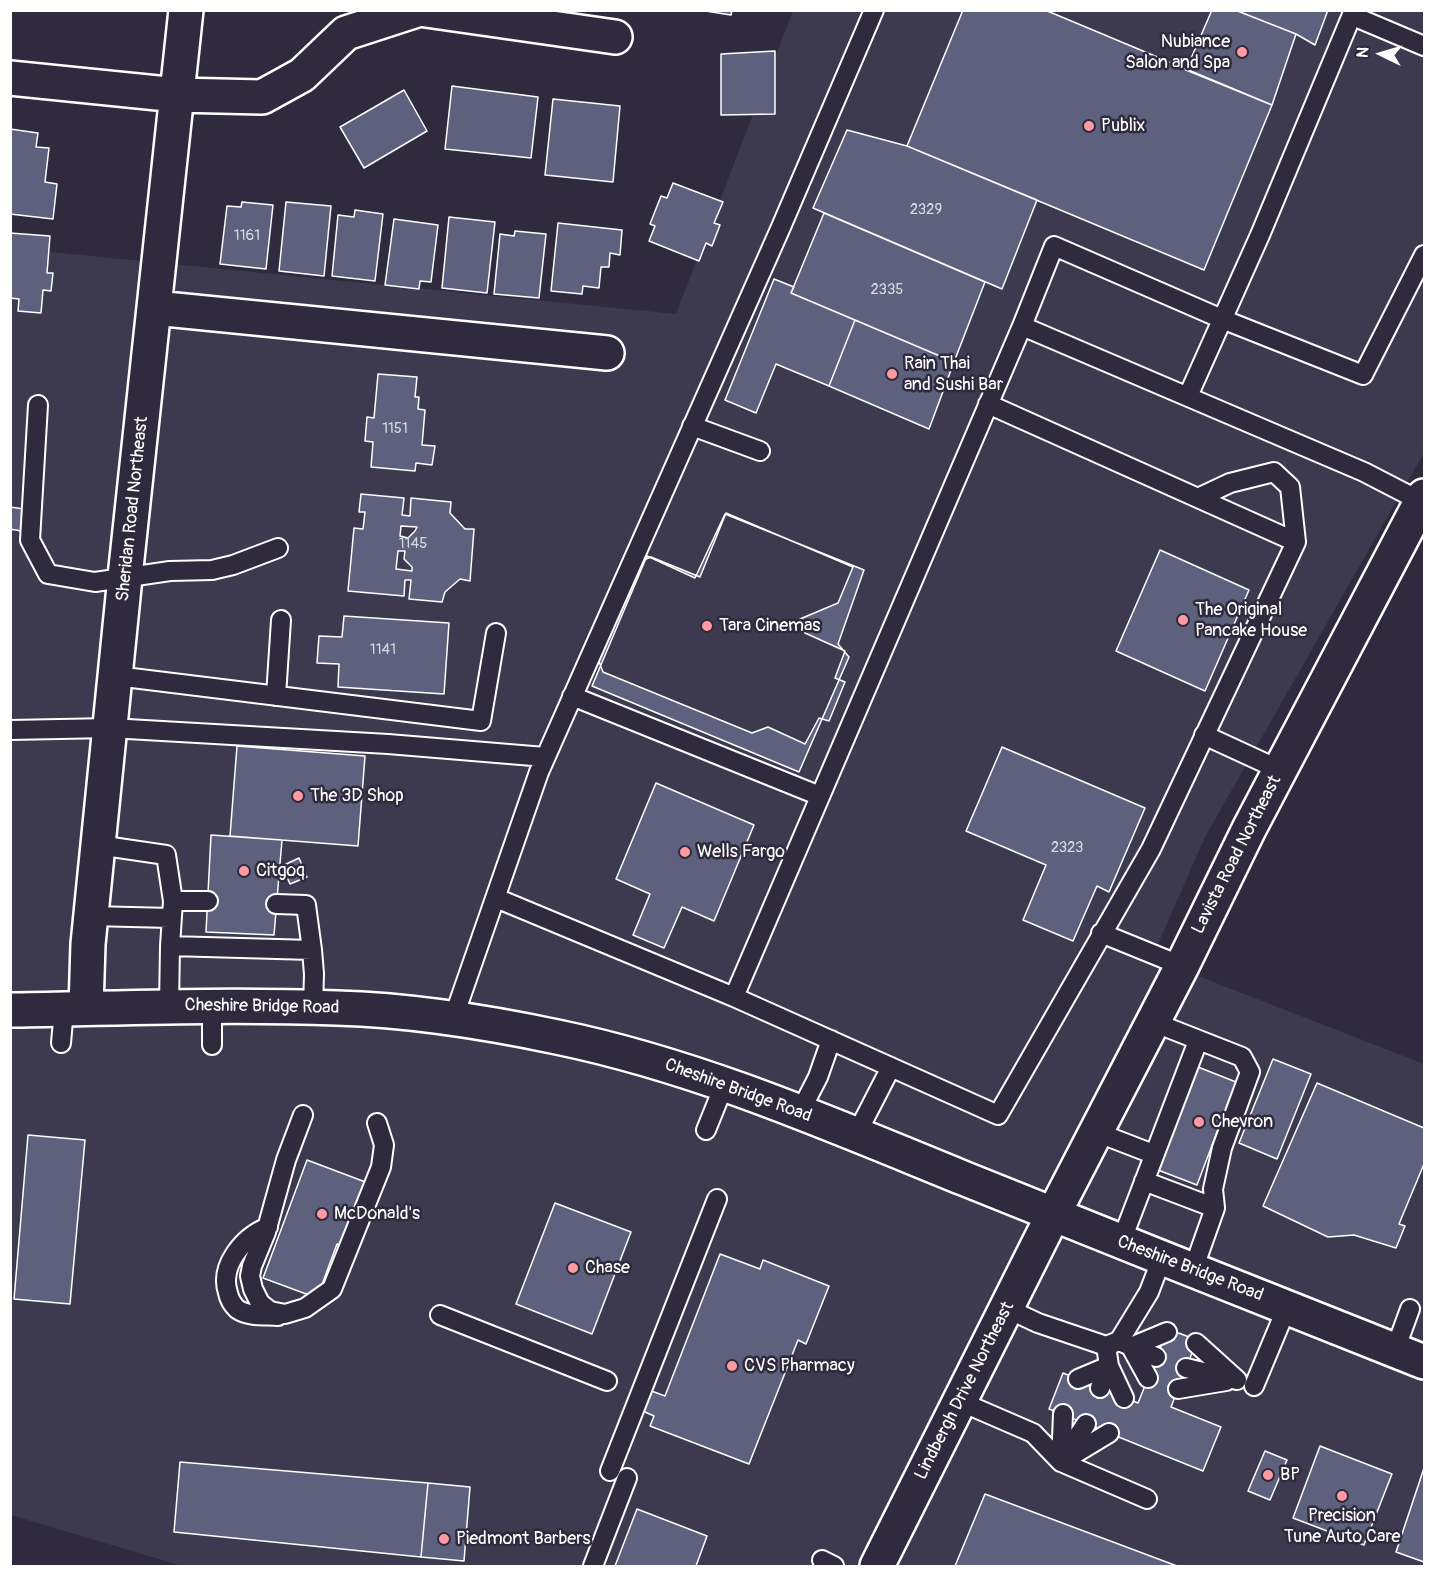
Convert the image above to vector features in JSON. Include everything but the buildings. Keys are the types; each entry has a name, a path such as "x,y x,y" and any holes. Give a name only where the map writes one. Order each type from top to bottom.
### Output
{"main road":[{"name":"Sheridan Road Northeast","path":"75,1009 91,916 124,578 186,10"},
{"path":"10,78 177,95 262,97 302,75 346,33 417,10"},
{"path":"426,10 481,15 615,37"},
{"path":"154,308 607,352"},
{"name":"Lavista Road Northeast","path":"1053,1215 1280,770 1424,500"},
{"name":"Cheshire Bridge Road","path":"10,1010 169,1006 340,1008 453,1019 568,1039 654,1061 725,1083 1410,1356"},
{"name":"Lindbergh Drive Northeast","path":"877,1566 1053,1215"}],"lane":[{"path":"453,1019 545,757 874,10"},
{"path":"1188,396 1354,13 1425,46"},
{"path":"734,997 1022,326 1054,246 1222,319 1363,375 1425,255"},
{"path":"1022,326 1364,472 1424,500"},
{"path":"988,404 1296,542"},
{"path":"38,405 30,540 48,574 95,582 170,572 212,570 233,565 278,548"},
{"path":"692,426 760,451"},
{"path":"496,898 734,997 998,1115 1151,849 1296,542 1290,487 1274,472 1230,483 1198,498"},
{"path":"276,696 281,620"},
{"path":"116,676 481,721 496,633"},
{"path":"572,696 820,796"},
{"path":"10,729 110,728 388,744 545,757"},
{"path":"1204,735 1280,770"},
{"path":"98,845 166,855 172,909 169,1006"},
{"path":"91,916 172,909 208,901"},
{"path":"276,904 306,905 314,974 313,1007"},
{"path":"1101,933 1182,966"},
{"path":"170,946 312,950"},
{"path":"212,1006 212,1045"},
{"path":"61,1043 75,1009"},
{"path":"1153,1022 1242,1057 1250,1072 1217,1146 1213,1188 1215,1208 1193,1270"},
{"path":"800,1112 818,1077 831,1040"},
{"path":"1121,1242 1153,1154 1169,1129 1181,1099 1198,1041"},
{"path":"856,1135 891,1067"},
{"path":"706,1130 725,1083"},
{"path":"285,1314 270,1311 260,1303 250,1276 268,1227 286,1160 303,1115"},
{"path":"268,1227 257,1232 234,1256 227,1270 225,1284 237,1309 252,1315 279,1316 305,1308 332,1289 381,1167 384,1145 377,1123"},
{"path":"1096,1132 1153,1154"},
{"path":"1144,1181 1215,1208"},
{"path":"610,1471 717,1199"},
{"path":"1100,1388 1119,1344 1149,1292 1162,1258"},
{"path":"1245,1383 1287,1306"},
{"path":"1006,1308 1038,1323 1119,1344 1156,1357"},
{"path":"1410,1309 1410,1356"},
{"path":"440,1315 607,1381"},
{"path":"1119,1344 1167,1332"},
{"path":"1196,1343 1245,1383"},
{"path":"1119,1344 1148,1378"},
{"path":"1078,1379 1109,1366"},
{"path":"1109,1366 1124,1398"},
{"path":"1186,1368 1245,1383"},
{"path":"1178,1389 1245,1383"},
{"path":"959,1401 1033,1433 1061,1462 1148,1499"},
{"path":"1061,1462 1063,1414"},
{"path":"1061,1462 1086,1424"},
{"path":"1061,1462 1109,1433"},
{"path":"593,1566 627,1478"}],"shaded area":[{"path":"793,11 1424,11 1424,453 1205,837 1152,958 1424,1064 1424,1566 182,1566 11,1515 11,248 676,314"}],"place":[{"name":"Nubiance Salon and Spa","path":"1242,52"},
{"name":"Publix","path":"1089,126"},
{"name":"Rain Thai and Sushi Bar","path":"892,374"},
{"name":"The Original Pancake House","path":"1183,620"},
{"name":"Tara Cinemas","path":"707,626"},
{"name":"The 3D Shop","path":"298,796"},
{"name":"Wells Fargo","path":"685,852"},
{"name":"Citgoq","path":"244,871"},
{"name":"Chevron","path":"1199,1122"},
{"name":"McDonald's","path":"322,1214"},
{"name":"Chase","path":"573,1268"},
{"name":"CVS Pharmacy","path":"732,1366"},
{"name":"BP","path":"1268,1475"},
{"name":"Precision Tune Auto Care","path":"1342,1496"},
{"name":"Piedmont Barbers","path":"444,1539"}]}
